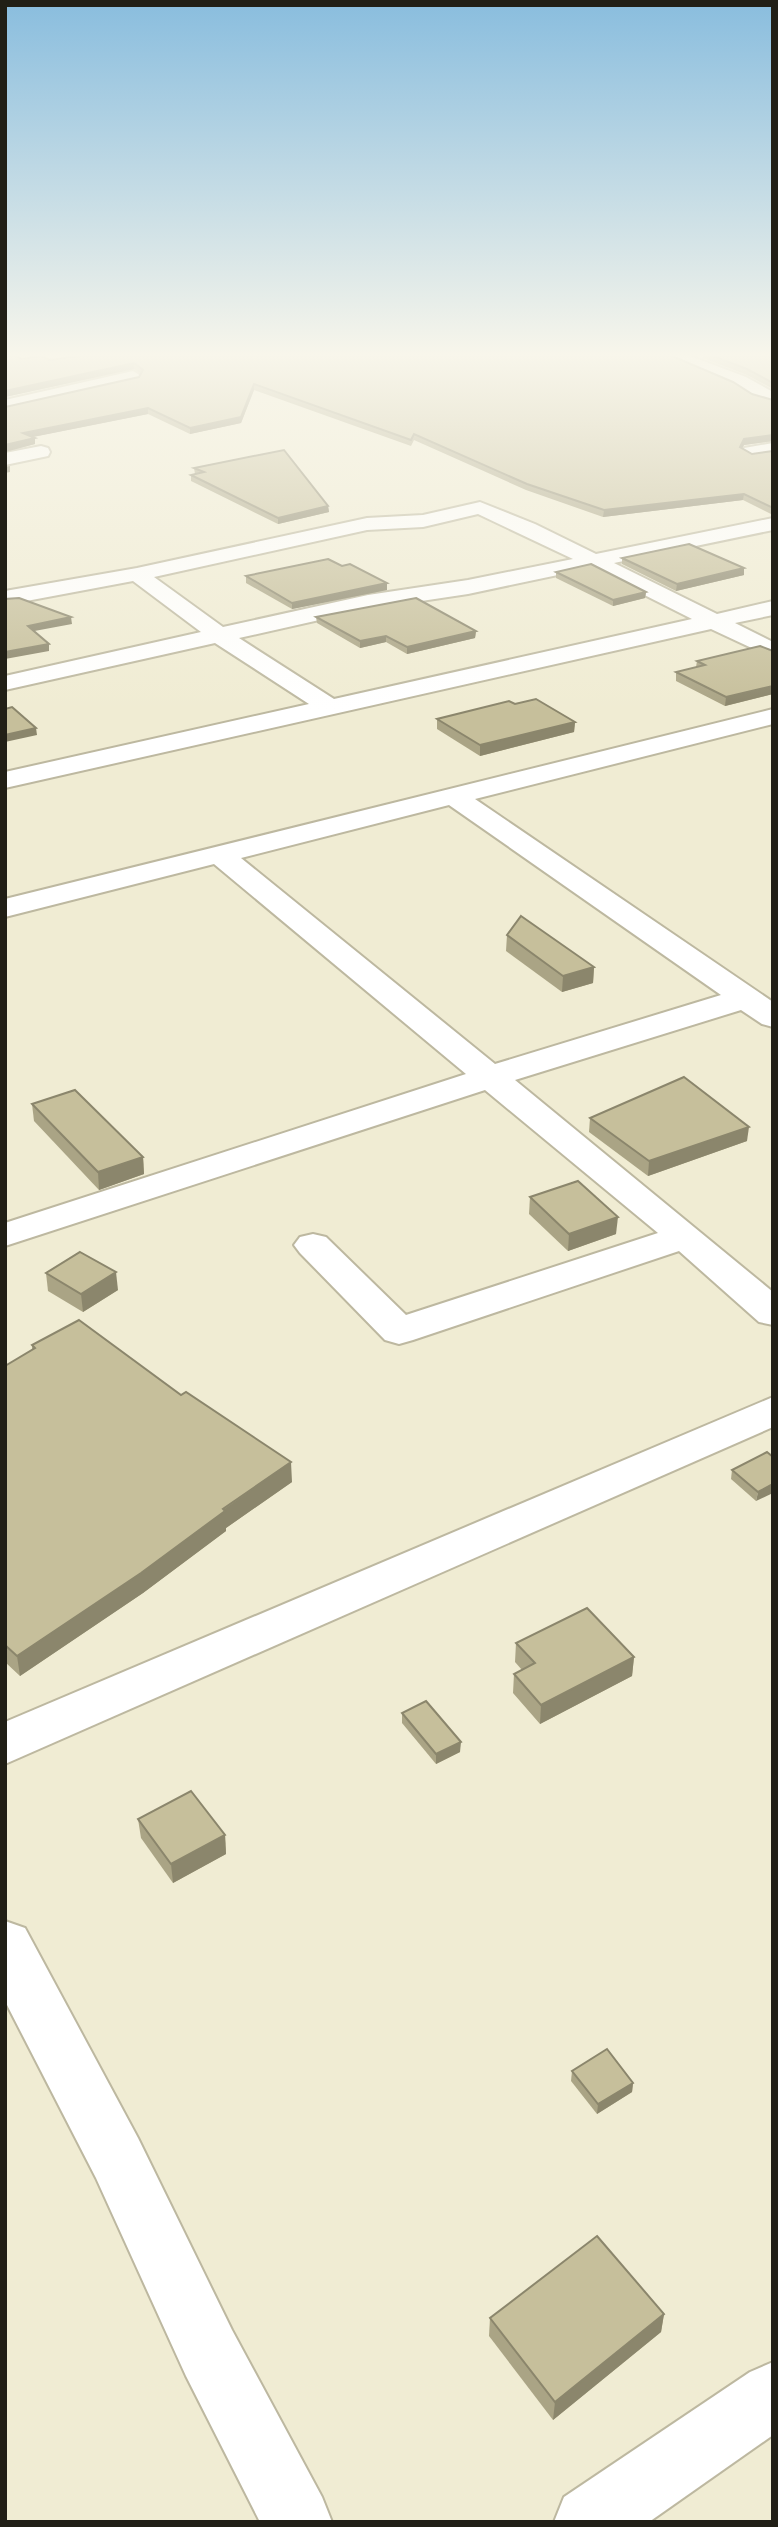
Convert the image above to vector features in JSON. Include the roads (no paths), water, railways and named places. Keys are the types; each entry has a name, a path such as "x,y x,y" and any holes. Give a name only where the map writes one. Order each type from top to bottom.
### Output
{"street":[{"path":"5,598 137,574 367,524 423,521 480,508 528,528 773,651"},
{"path":"5,683 368,602 468,587 773,524"},
{"path":"137,574 219,635 331,708"},
{"path":"5,780 773,608"},
{"path":"5,908 773,716"},
{"path":"452,795 759,1008"},
{"path":"219,854 685,1237 773,1313"},
{"path":"5,1235 489,1077 759,1008"},
{"path":"313,1245 399,1331 685,1237"},
{"path":"5,1744 773,1411"},
{"path":"5,1945 117,2158 209,2353 297,2522"},
{"path":"589,2522 773,2395"}]}
